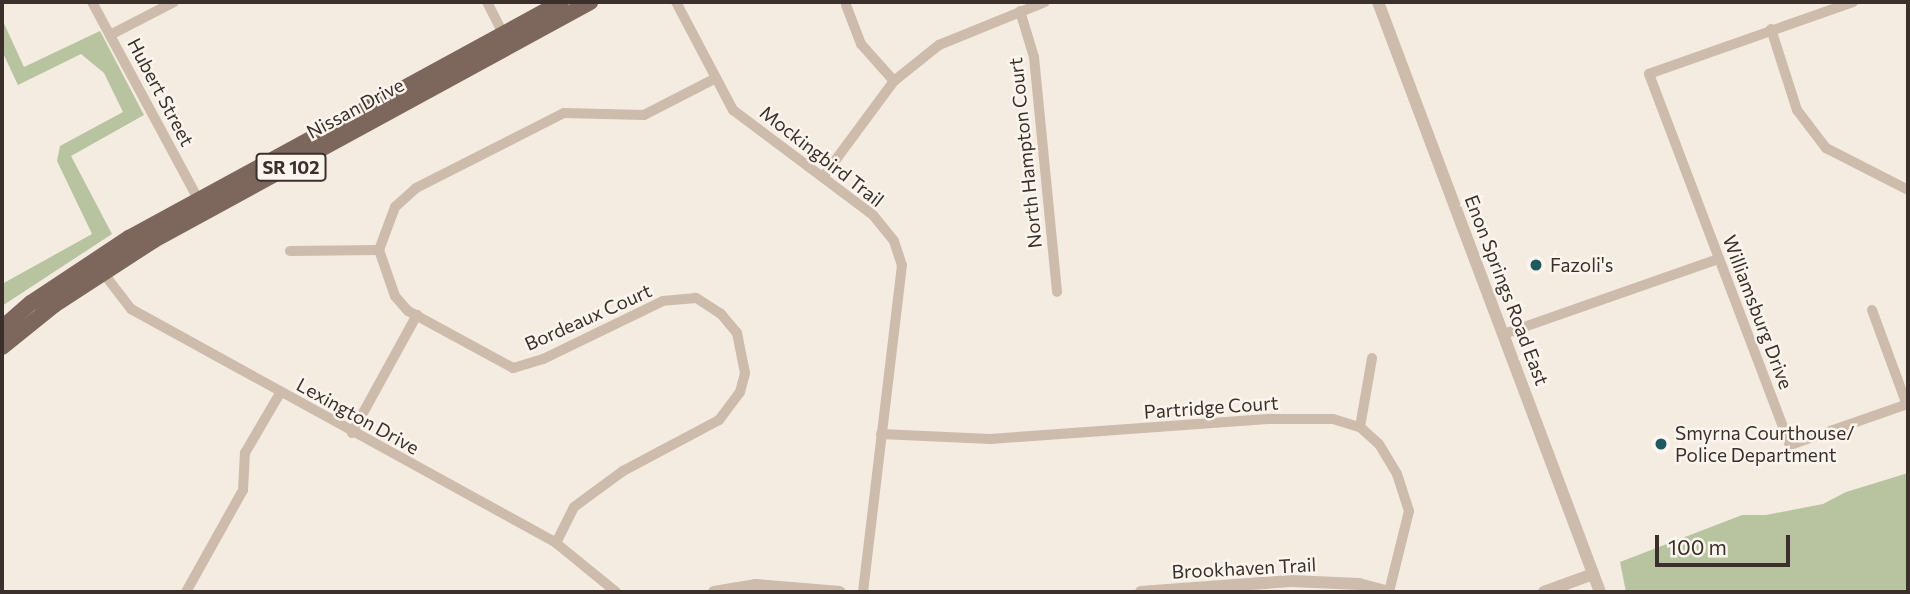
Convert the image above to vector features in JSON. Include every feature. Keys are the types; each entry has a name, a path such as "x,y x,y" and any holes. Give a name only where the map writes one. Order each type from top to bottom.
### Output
{"main road":[{"name":"Nissan Drive","path":"2,328 198,199 561,2"},
{"name":"Nissan Drive","path":"2,347 98,266 590,2"}],"street":[{"name":"Hubert Street","path":"92,2 198,199"},
{"path":"110,35 174,2"},
{"path":"487,2 504,35"},
{"name":"Mockingbird Trail","path":"677,2 733,110 873,215 894,241 902,265 863,592"},
{"path":"823,177 894,81 939,45 1045,2"},
{"name":"Enon Springs Road East","path":"1378,2 1600,592"},
{"path":"1853,2 1771,29 1797,110 1826,148 1908,190"},
{"path":"846,5 860,44 894,81"},
{"name":"North Hampton Court","path":"1020,11 1034,57 1057,292"},
{"name":"Williamsburg Drive","path":"1771,29 1649,74 1790,445 1908,405"},
{"path":"290,251 379,250 395,207 416,188 564,113 644,115 716,78"},
{"name":"Bordeaux Court","path":"379,250 395,296 417,315 513,368 543,359 663,301 696,298 721,314 737,333 745,373 740,392 719,420 623,471 574,507 556,543"},
{"path":"1504,334 1718,259"},
{"name":"Lexington Drive","path":"98,266 131,309 556,543 616,592"},
{"path":"1872,310 1908,405"},
{"path":"352,433 417,315"},
{"path":"1372,358 1360,427 1379,444 1397,474 1409,511 1389,592"},
{"path":"186,592 243,490 245,453 280,393"},
{"name":"Partridge Court","path":"881,434 990,439 1271,419 1333,419 1360,427"},
{"path":"1544,592 1593,574"},
{"name":"Brookhaven Trail","path":"1141,592 1291,581 1359,584 1389,592"},
{"path":"714,592 756,585 840,592"}],"green space":[{"path":"2,19 24,67 100,31 144,115 71,156 112,234 2,306 2,284 92,234 57,161 60,146 123,112 104,73 81,54 18,85 2,51"},
{"path":"1908,473 1908,592 1626,592 1620,562 1742,515 1766,515 1823,504 1846,492"}],"place":[{"name":"Fazoli's","path":"1536,265"},
{"name":"Smyrna Courthouse/ Police Department","path":"1661,444"}]}
